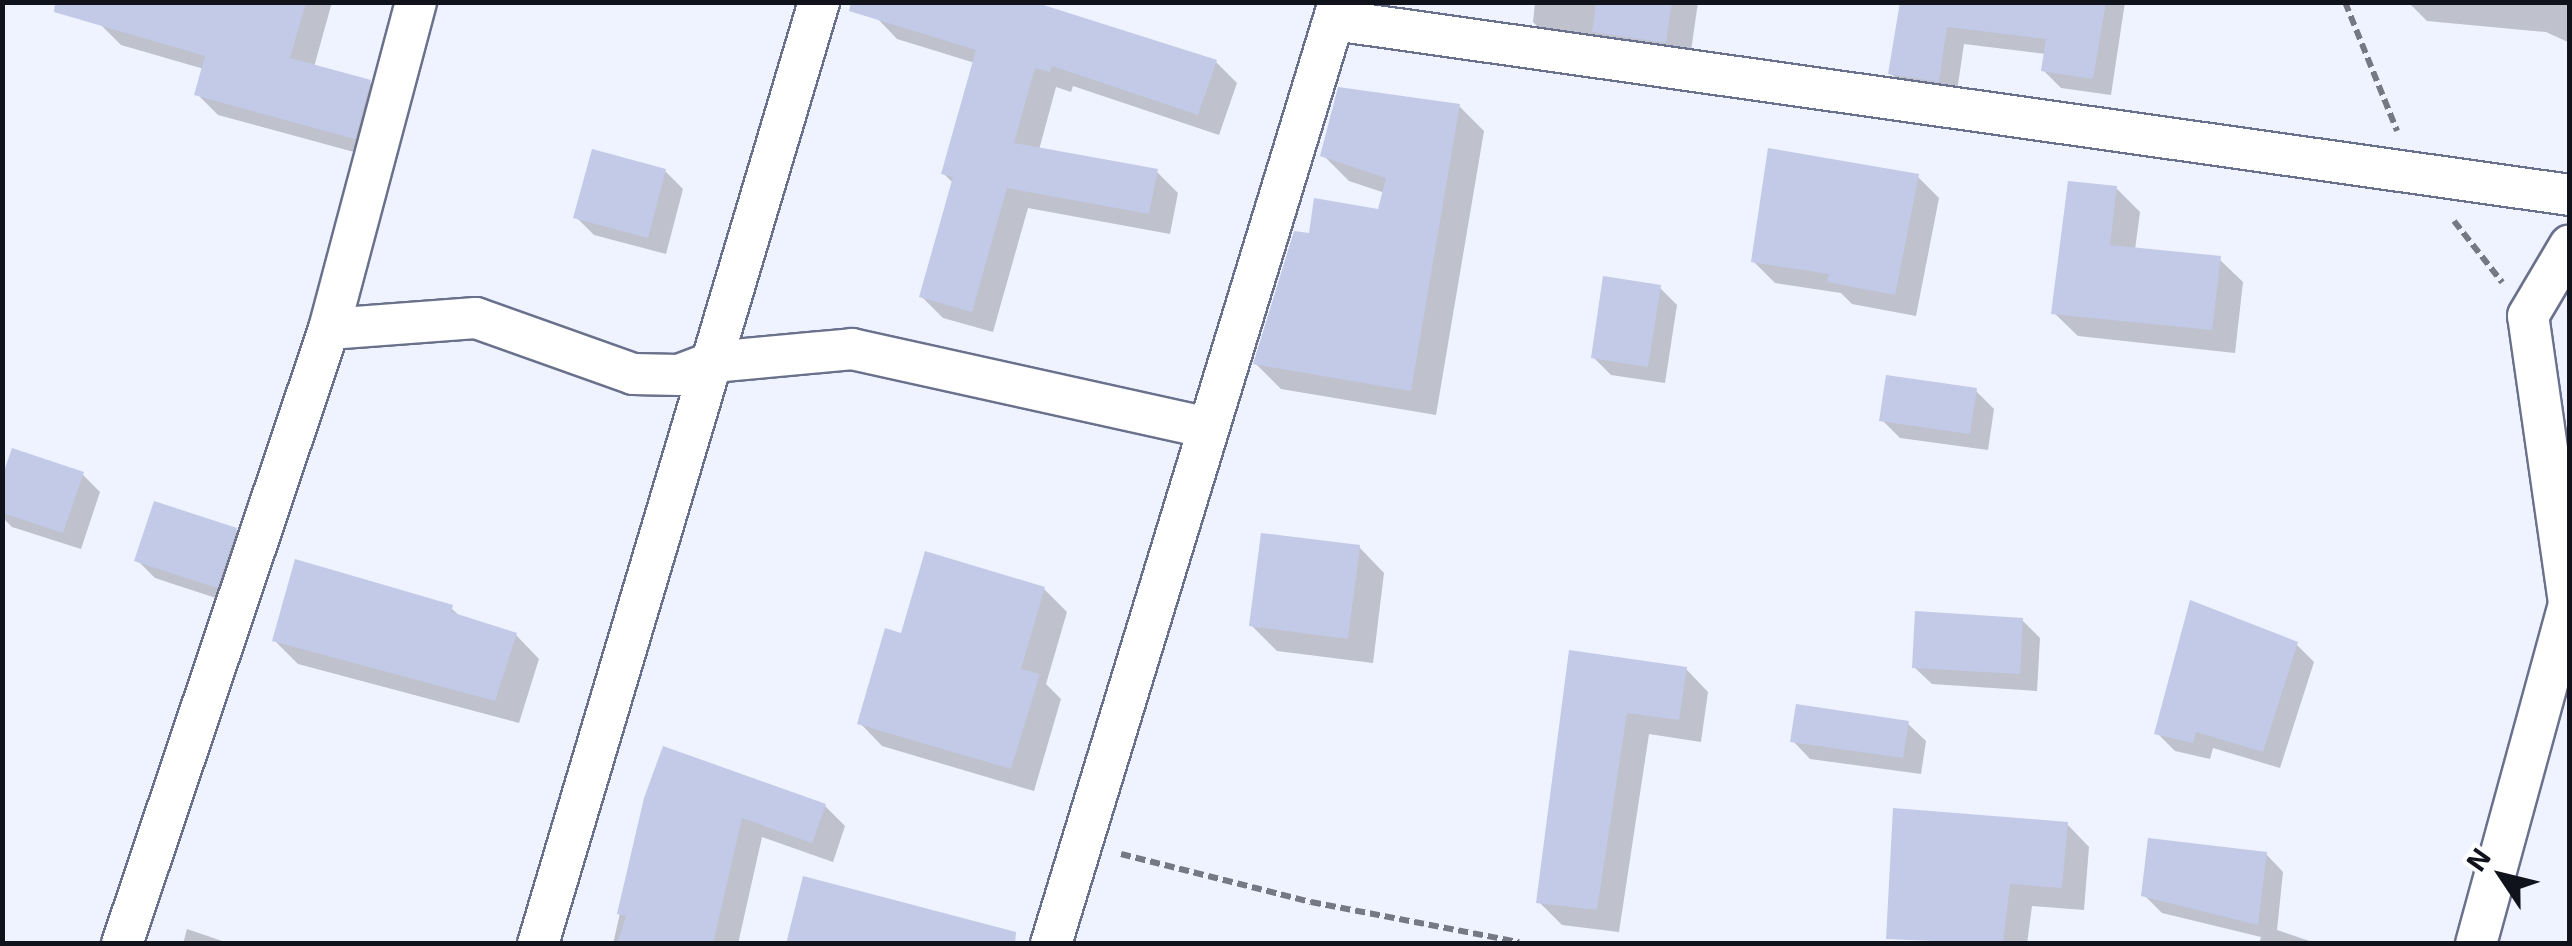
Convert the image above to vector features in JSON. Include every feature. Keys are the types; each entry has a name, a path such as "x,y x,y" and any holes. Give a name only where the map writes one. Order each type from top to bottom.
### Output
{"street":[{"path":"122,944 329,329 416,2"},
{"path":"538,944 818,2"},
{"path":"1050,944 1336,11 2570,194"},
{"path":"2476,944 2568,603 2528,316 2570,245"},
{"path":"329,329 476,318 633,374 679,374 713,362 852,349 1208,428"}],"path":[{"path":"1082,844 1312,902 1519,942"}],"building":[{"path":"55,2 306,2 290,58 371,80 355,139 194,95 205,56 54,12"},
{"path":"851,2 1034,2 1217,60 1198,115 1052,66 1050,72 1035,68 1014,143 1158,169 1149,214 1007,188 972,312 919,297 953,177 941,174 976,50 849,11"},
{"path":"1596,2 1672,2 1666,43 1592,32"},
{"path":"1900,2 2106,2 2093,79 2041,71 2046,39 1947,27 1939,82 1888,74"},
{"path":"1338,87 1460,104 1411,391 1253,364 1294,231 1309,233 1314,198 1378,209 1386,178 1320,156"},
{"path":"1768,148 1919,174 1895,295 1827,282 1829,274 1751,262"},
{"path":"592,149 666,169 648,238 573,218"},
{"path":"2068,181 2117,186 2110,245 2221,256 2212,330 2051,314"},
{"path":"1603,276 1661,285 1648,367 1591,358"},
{"path":"1886,375 1977,388 1970,434 1879,421"},
{"path":"12,448 84,472 63,533 2,513 2,477"},
{"path":"154,501 237,528 217,588 134,561"},
{"path":"1261,533 1360,545 1348,639 1249,626"},
{"path":"925,551 1045,587 1021,669 1040,674 1011,769 857,724 885,628 901,633"},
{"path":"295,559 453,605 451,612 517,633 495,701 272,641"},
{"path":"2190,600 2298,642 2263,752 2196,732 2193,743 2154,734"},
{"path":"1915,611 2023,618 2020,674 1912,668"},
{"path":"1569,650 1687,667 1679,720 1627,713 1597,910 1536,903"},
{"path":"1796,704 1909,721 1903,758 1790,742"},
{"path":"663,746 826,804 812,843 742,818 713,944 617,944 626,916 617,914 644,798"},
{"path":"1893,808 2068,822 2062,888 2010,884 2003,944 1886,939"},
{"path":"2148,838 2267,852 2258,925 2141,896"},
{"path":"803,876 1016,932 1015,944 786,944"}]}
